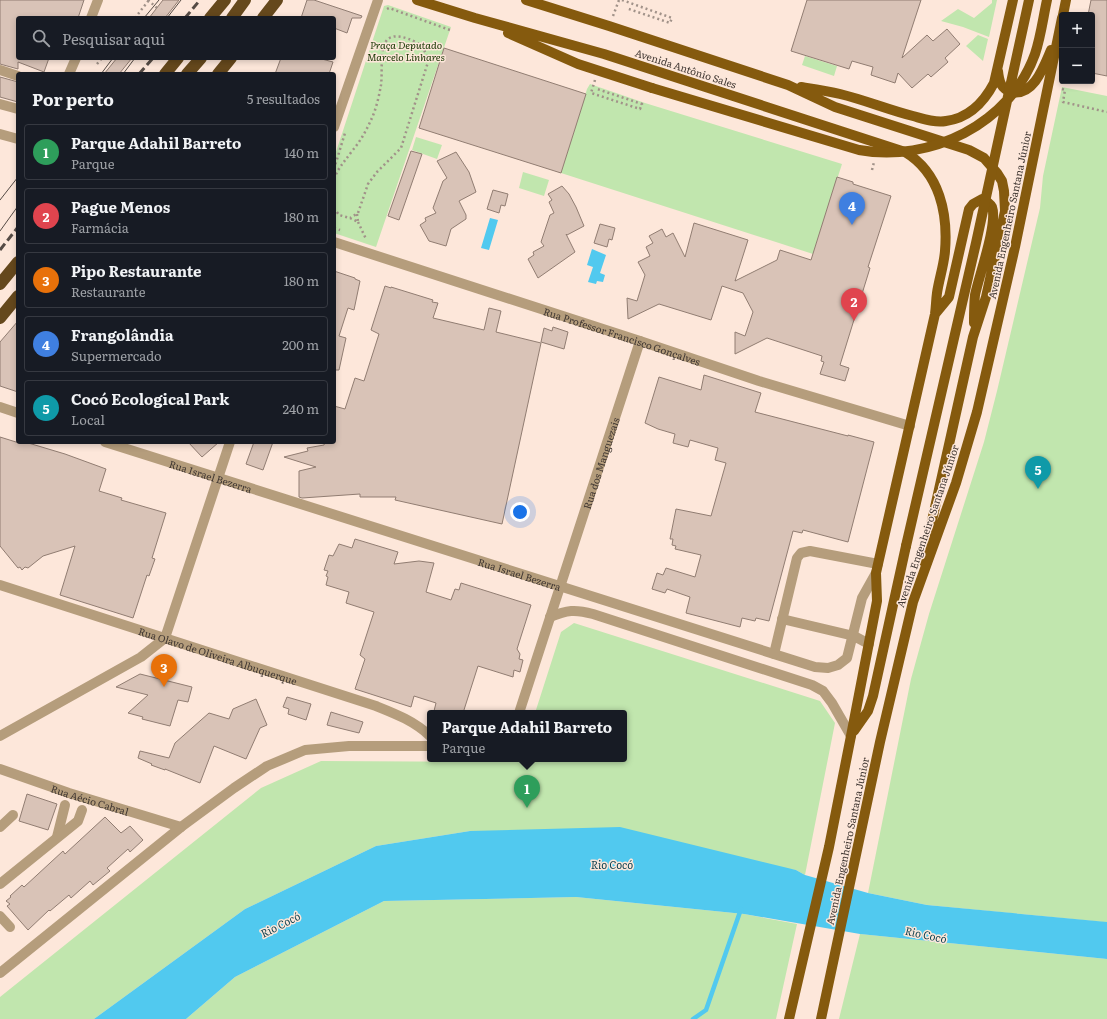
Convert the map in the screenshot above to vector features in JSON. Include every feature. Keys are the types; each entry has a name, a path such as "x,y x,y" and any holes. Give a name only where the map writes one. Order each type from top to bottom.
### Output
{"highway":[{"path":"212,16 225,0"},
{"path":"233,16 245,0"},
{"path":"265,16 277,0"},
{"path":"167,72 176,60"},
{"path":"189,72 199,60"},
{"path":"220,72 229,60"},
{"path":"0,284 16,264"},
{"path":"0,318 16,298"}],"main road":[{"name":"Avenida Antônio Sales","path":"417,0 475,18 604,54 905,152 922,165 935,183"},
{"name":"Avenida Antônio Sales","path":"526,0 788,85"},
{"path":"788,85 840,94 936,122 954,119 970,112 982,102 994,83 1013,0"},
{"name":"Avenida Engenheiro Santana Júnior","path":"851,736 868,711 873,696 1029,0"},
{"path":"475,18 578,64 598,71 859,150 876,153 914,151 930,148 954,139 975,128 1003,104 1016,87 1034,54 1047,0"},
{"path":"1064,12 1066,0"},
{"path":"997,67 999,79 1004,89 1017,93 1026,90 1039,76 1059,33"},
{"name":"Avenida Engenheiro Santana Júnior","path":"821,1019 828,992 880,742 913,602 956,483 977,412 1015,247 1059,33"},
{"path":"788,85 836,107 969,150 984,158 1002,181 1005,211 986,298 973,337 913,602"},
{"name":"Avenida Engenheiro Santana Júnior","path":"789,1019 829,847 869,644 877,601 877,568 936,314 936,295 945,252 946,228 940,195 935,183"},
{"path":"936,314 949,298 965,224 970,209 973,204 982,199 989,202 992,206 993,214 992,229 975,296 973,337"}],"street":[{"path":"92,16 98,0"},
{"path":"336,121 378,0"},
{"path":"70,72 75,60"},
{"path":"0,70 16,75"},
{"path":"0,104 16,108"},
{"path":"0,134 16,138"},
{"name":"Rua Professor Francisco Gonçalves","path":"336,243 759,381 910,426"},
{"name":"Rua dos Manguezais","path":"520,710 640,341"},
{"path":"0,407 16,413"},
{"name":"Rua Israel Bezerra","path":"110,444 816,667 828,668 838,665 847,658 854,636 862,598 877,568"},
{"path":"0,736 141,657 166,638 229,444"},
{"path":"774,654 797,558 800,553 810,551 877,568"},
{"name":"Rua Olavo de Oliveira Albuquerque","path":"0,585 376,706 404,717 427,733"},
{"path":"550,617 562,612 574,610 589,613 812,685 823,691 832,703 851,736"},
{"path":"782,619 854,636 869,644"},
{"path":"0,973 181,827 267,766 305,750 349,746 427,746"},
{"name":"Rua Aécio Cabral","path":"0,769 67,800 181,827"},
{"path":"57,837 67,800"},
{"path":"0,884 78,821 84,805"},
{"path":"0,827 13,815"},
{"path":"0,916 10,927"}],"path":[{"path":"137,16 149,0 157,8"},
{"path":"609,26 619,0"},
{"path":"622,0 672,18 670,23 626,8"},
{"path":"384,15 386,9 389,8 450,30"},
{"path":"336,175 342,164 353,151 372,119 381,85 382,48 390,39 396,37 409,39 418,43 425,52 428,62 401,148 377,172 368,184 357,214 358,222 339,215 336,211"},
{"path":"97,64 100,60"},
{"path":"597,89 642,104 640,109 591,93 598,71"},
{"path":"1062,89 1065,90 1063,102 1107,112"},
{"path":"336,163 346,131"},
{"path":"350,218 357,214"}],"green space":[{"path":"992,0 997,0 989,37 963,27 941,21 958,9 974,18 992,3"},
{"name":"Praça Deputado Marcelo Linhares","path":"388,5 451,27 376,247 336,234 336,152 384,6"},
{"path":"978,35 988,39 983,61 966,46"},
{"path":"805,56 837,66 834,76 802,65"},
{"path":"590,84 645,103 842,164 813,254 561,173 587,89"},
{"path":"1062,87 1107,96 1107,922 927,905 868,893 911,679 929,614 984,442 1040,208 1043,176"},
{"path":"416,137 442,145 437,159 412,150"},
{"path":"523,172 549,180 544,196 519,188"},
{"path":"574,623 820,701 835,723 805,875 796,870 470,831 376,846 245,909 94,1019 0,1019 0,997 261,788 321,761 627,762 627,710 536,710 561,632"},
{"path":"576,897 744,914 797,924 776,1019 186,1019 235,977 384,901"},
{"path":"860,934 1107,959 1107,1019 839,1019"}],"water":[{"path":"490,218 498,220 489,250 481,248"},
{"path":"592,249 606,255 600,273 605,275 603,282 597,281 596,284 588,282 593,267 587,265"},
{"name":"Rio Cocó","path":"620,827 796,870 805,875 868,893 927,905 1107,922 1107,959 860,934 744,914 576,897 384,901 235,977 186,1019 94,1019 245,909 376,846 470,831"}],"building":[{"path":"0,0 84,0 79,16 16,16 16,60 48,60 44,72 18,62 18,69 0,64"},
{"path":"163,0 179,0 167,16 151,16"},
{"path":"307,0 314,0 362,16 361,18 352,18 347,33 336,29 336,16 302,16"},
{"path":"807,0 921,0 902,58 927,35 933,41 947,29 960,44 945,58 948,62 931,77 928,74 912,88 898,73 895,83 871,75 873,67 852,61 849,69 791,51"},
{"path":"1091,0 1107,0 1107,76 1095,74 1095,12 1089,12"},
{"path":"444,48 586,94 561,173 419,128"},
{"path":"115,60 130,60 121,72 106,72"},
{"path":"280,60 326,60 333,62 330,72 276,72"},
{"path":"0,77 16,81 16,101 0,97"},
{"path":"411,151 422,154 399,220 388,216"},
{"path":"456,152 469,172 476,192 459,201 466,215 466,219 451,229 446,246 429,241 420,225 426,221 425,218 436,213 433,208 443,181 447,178 437,161"},
{"path":"837,177 853,182 853,184 891,196 868,267 870,268 840,365 849,368 845,381 820,374 824,362 821,361 822,356 767,338 735,354 735,332 745,336 753,312 743,293 722,286 711,320 659,304 628,319 627,298 637,301 645,275 638,262 650,256 646,247 653,243 649,236 662,229 666,237 673,233 685,257 694,223 748,240 735,281 777,260 780,250 811,260"},
{"path":"562,186 569,194 584,226 567,235 566,234 575,252 538,278 528,259 534,255 533,252 544,246 541,242 550,215 554,213 549,202 552,200 548,194"},
{"path":"493,190 508,194 505,206 501,205 499,213 487,209"},
{"path":"600,224 615,228 612,240 609,239 607,247 594,243"},
{"path":"336,272 360,281 354,310 348,308 339,336 346,338 339,370 336,370"},
{"path":"385,286 433,300 432,302 438,303 433,318 484,330 489,308 501,311 496,332 541,343 502,524 395,500 396,497 360,497 360,494 299,497 299,471 316,467 284,457 308,451 307,448 324,444 336,444 336,407 345,409 355,378 364,381 379,334 371,330"},
{"path":"16,323 16,391 0,386 0,342"},
{"path":"553,327 568,332 564,349 541,342 544,328 552,331"},
{"path":"704,375 761,393 755,412 874,442 848,542 803,530 802,533 793,531 769,621 756,618 755,621 742,618 740,627 686,613 690,597 667,589 665,593 652,589 657,573 663,575 666,568 695,577 701,555 675,549 676,546 672,545 673,539 670,539 676,509 711,516 726,463 715,460 718,448 690,440 688,447 673,443 675,434 645,423 659,377 701,390"},
{"path":"0,437 16,442 16,444 32,444 65,454 106,469 99,491 122,498 121,500 166,513 152,558 155,559 149,576 147,575 133,618 60,595 75,546 43,556 28,568 25,567 22,570 20,567 18,568 0,546"},
{"path":"190,444 217,444 202,457"},
{"path":"253,444 272,444 263,470 246,464"},
{"path":"355,539 398,552 394,564 419,561 434,563 426,592 451,600 455,589 459,590 461,583 531,605 517,649 520,654 519,659 523,660 520,672 514,670 513,677 478,666 464,710 434,710 436,703 414,696 411,707 355,689 365,659 360,655 374,612 346,603 349,592 326,585 328,577 326,576 328,571 324,570 329,555 333,556 339,544 352,548"},
{"path":"140,674 192,687 188,702 178,700 170,726 142,719 143,717 128,713 148,695 116,687"},
{"path":"287,697 311,704 306,720 288,714 289,709 283,707"},
{"path":"256,699 267,725 260,728 246,759 214,746 200,783 151,765 152,764 138,758 140,751 169,758 175,743 209,713 229,719 233,709"},
{"path":"331,712 363,722 359,733 327,725"},
{"path":"27,794 57,804 48,830 19,821"},
{"path":"105,817 121,833 130,826 143,840 130,852 128,849 107,868 110,871 93,885 90,881 71,898 69,895 50,911 49,910 28,930 7,906 10,904 6,901 22,885 24,887 63,851 65,854"}],"waterway":[{"path":"693,1019 706,1010 741,909"}],"tram line":[{"path":"146,16 159,0"},
{"path":"169,16 181,0"},
{"path":"102,72 112,60"},
{"path":"124,72 134,60"},
{"path":"0,200 16,180"},
{"path":"0,231 16,209"}],"railway":[{"path":"187,16 200,0"},
{"path":"141,72 151,60"},
{"path":"0,250 16,230"}],"place":[{"name":"Frangolândia","path":"852,225"},
{"name":"Pague Menos","path":"854,321"},
{"name":"Cocó Ecological Park","path":"1038,489"},
{"name":"Pipo Restaurante","path":"164,687"},
{"name":"Parque Adahil Barreto","path":"527,808"}]}
